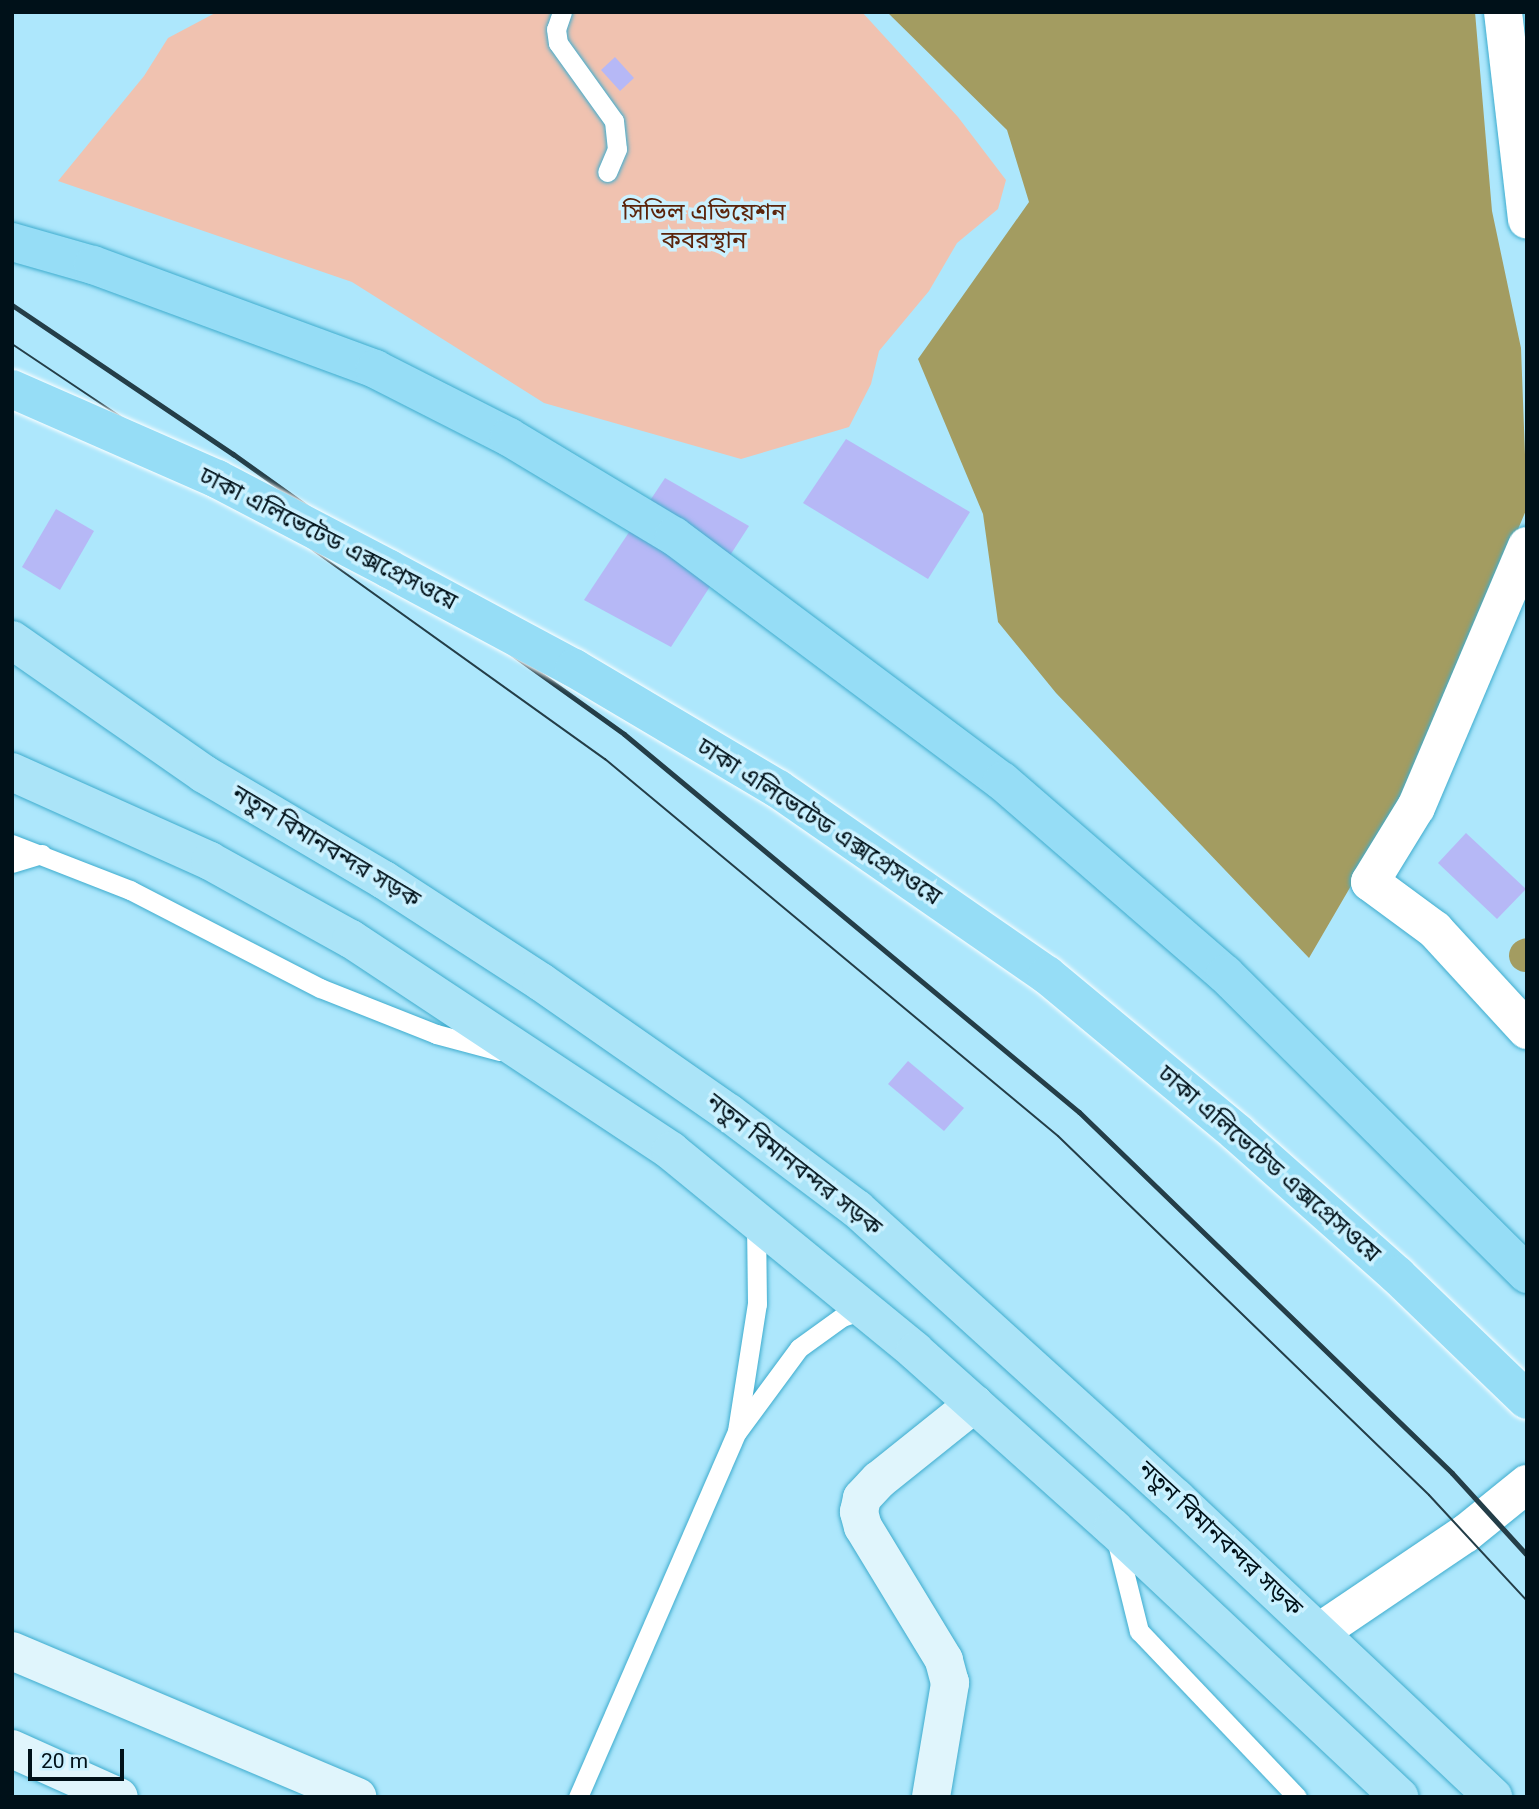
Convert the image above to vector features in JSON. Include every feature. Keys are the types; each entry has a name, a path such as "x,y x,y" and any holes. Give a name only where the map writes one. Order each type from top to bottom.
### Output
{"highway":[{"path":"12,242 93,265 375,369 509,437 674,536 1002,781 1225,974 1527,1274"},
{"name":"ঢাকা এলিভেটেড এক্সপ্রেসওয়ে","path":"12,389 217,479 574,668 778,789 1047,975 1317,1204 1527,1400"},
{"name":"নতুন বিমানবন্দর সড়ক","path":"12,640 204,774 384,880 541,982 729,1113 857,1209 1321,1631 1493,1797"},
{"path":"12,772 198,856 351,939 671,1151 867,1308 1113,1528 1399,1797"}],"main road":[{"path":"931,1797 950,1682 944,1660 863,1527 859,1512 862,1498 879,1480 974,1404"},
{"path":"12,1651 357,1797"},
{"path":"12,1749 119,1797"}],"street":[{"path":"1503,12 1527,220"},
{"path":"1527,546 1416,807 1370,882 1435,930 1527,1030"},
{"path":"1321,1631 1465,1534 1527,1484"}],"lane":[{"path":"562,12 556,29 558,43 614,121 617,149 607,172"},
{"path":"12,844 130,890 320,988 436,1034 535,1060"},
{"path":"12,863 42,854"},
{"path":"737,1432 757,1304 756,1217"},
{"path":"578,1797 737,1432 799,1348 842,1317 867,1308"},
{"path":"1113,1528 1139,1631 1297,1797"}],"green space":[{"name":"সিভিল এভিয়েশন কবরস্থান","path":"217,12 862,12 958,117 1006,180 998,209 957,243 929,291 879,351 871,384 849,427 741,459 544,403 352,282 58,181 144,76 168,38"}],"shaded area":[{"path":"887,12 1475,12 1492,211 1521,348 1527,508 1412,781 1309,958 1056,693 998,622 983,514 918,359 1029,202 1007,130"}],"building":[{"path":"615,57 634,78 620,91 601,70"},
{"path":"846,439 970,512 928,579 803,503"},
{"path":"665,478 749,526 671,647 584,600"},
{"path":"56,509 94,531 60,590 22,567"},
{"path":"1466,833 1526,889 1497,919 1438,863"},
{"path":"908,1061 964,1108 944,1131 888,1084"}],"tram line":[{"path":"12,344 215,480 605,759 1058,1136 1429,1495 1527,1601"}],"railway":[{"path":"12,305 233,454 624,734 1079,1112 1452,1473 1527,1555"}]}
